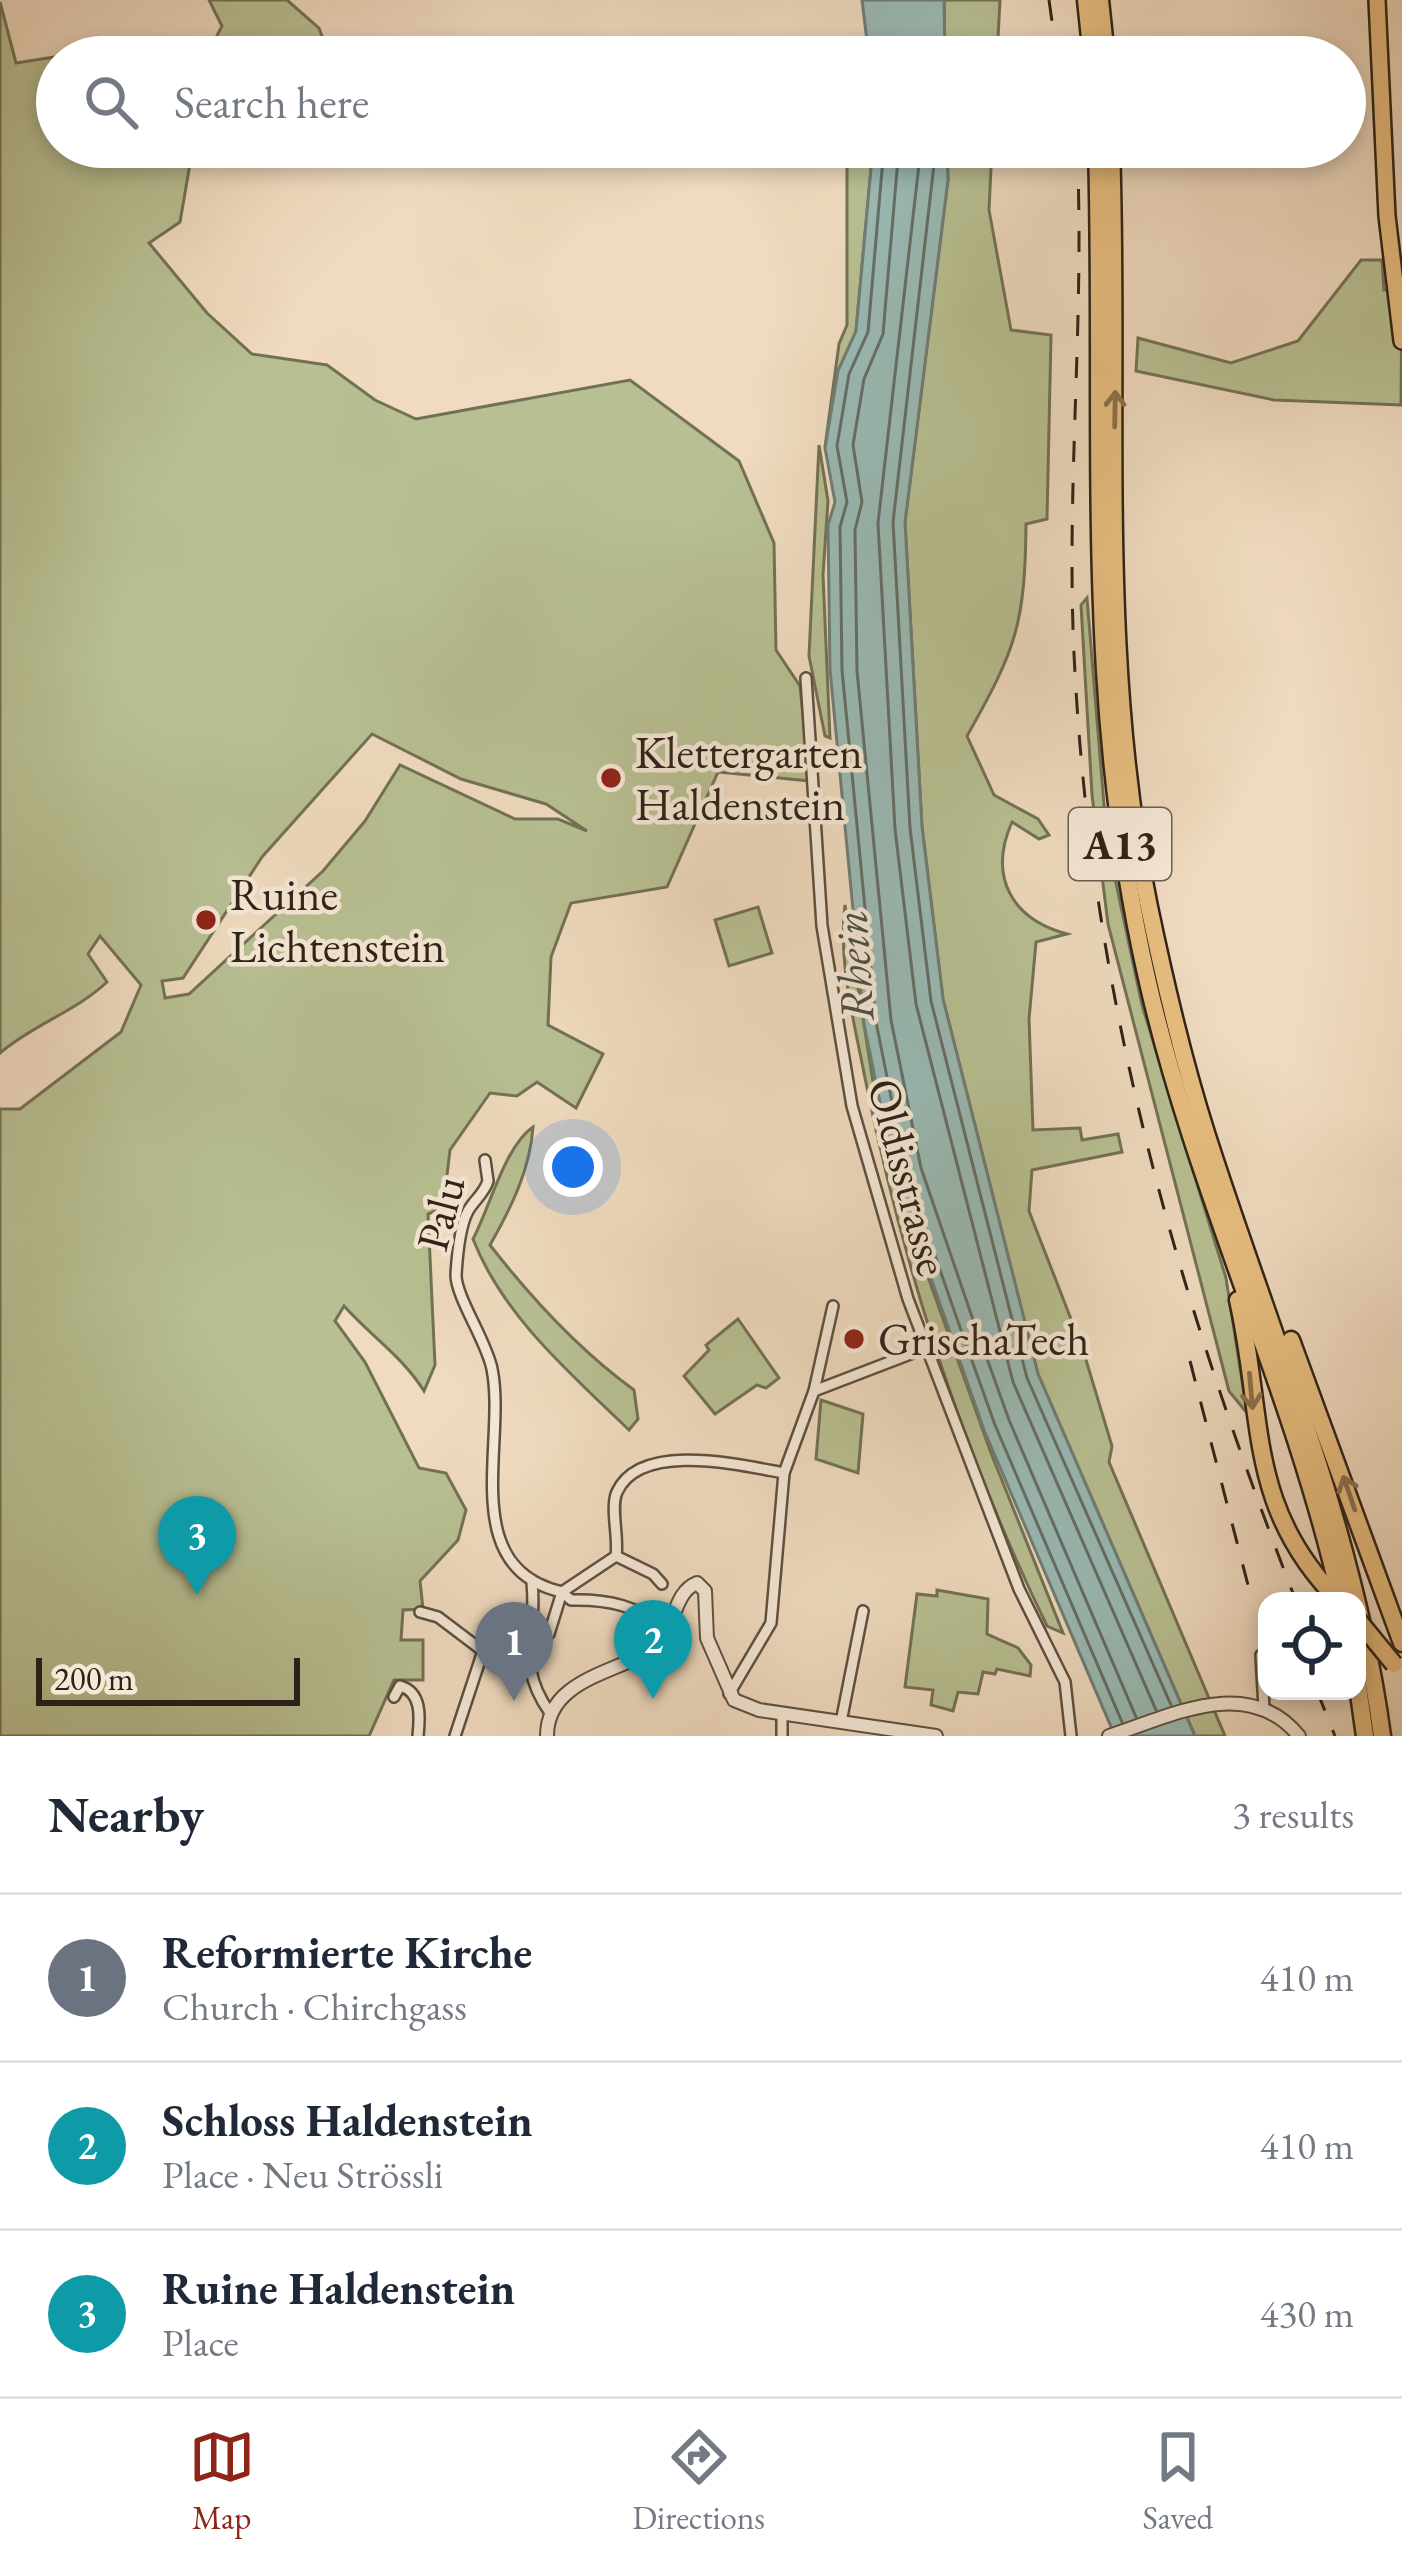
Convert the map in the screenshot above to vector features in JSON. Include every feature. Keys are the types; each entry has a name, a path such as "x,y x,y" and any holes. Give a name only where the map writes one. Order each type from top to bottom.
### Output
{"highway":[{"path":"1086,0 1090,36"},
{"path":"1100,0 1104,36"},
{"name":"A13","path":"1097,168 1097,567 1111,770 1147,979 1246,1338 1265,1483 1284,1530 1331,1592"},
{"name":"A13","path":"1111,168 1113,568 1123,735 1152,924 1216,1165 1329,1490 1360,1610 1382,1736"},
{"name":"A13","path":"1216,1165 1329,1436 1402,1643"},
{"name":"A13","path":"1210,1196 1295,1435 1338,1592"},
{"path":"1366,1630 1398,1671"},
{"path":"1360,1700 1365,1736"}],"main road":[{"path":"1377,0 1387,216 1402,341"}],"street":[{"name":"Oldisstrasse","path":"806,678 834,1017 872,1184 926,1348 1018,1589 1065,1682 1071,1736"},
{"name":"Palu","path":"485,1160 488,1181 466,1215 456,1281 488,1350 495,1383 489,1483 495,1519 503,1548 532,1583"},
{"path":"728,1695 771,1623 784,1473 814,1391 833,1306"},
{"path":"814,1391 926,1348"},
{"path":"616,1556 617,1492 646,1469 698,1458 784,1473"},
{"path":"616,1556 653,1574 662,1584"},
{"path":"549,1634 566,1588 616,1556"},
{"path":"547,1736 550,1713 526,1661 535,1612 532,1583 566,1588 579,1601 589,1597 627,1605 669,1630"},
{"path":"550,1713 589,1678 646,1653 669,1630 686,1590 702,1586 706,1637 728,1695 748,1708 841,1721 875,1731 936,1736"},
{"path":"841,1721 863,1611"},
{"path":"420,1612 438,1617 483,1651"},
{"path":"455,1736 483,1651 530,1628"},
{"path":"394,1697 400,1685 413,1694 420,1712 418,1736"},
{"path":"1264,1700 1264,1708"},
{"path":"1109,1736 1218,1702 1264,1708 1299,1736"},
{"path":"782,1712 782,1736"}],"green space":[{"path":"209,0 287,0 322,36 217,36 222,26"},
{"path":"944,0 1000,0 998,36 945,36"},
{"path":"0,2 16,63 36,60 36,168 189,168 180,222 149,243 207,313 252,354 327,365 375,400 416,419 630,380 739,461 774,543 776,650 800,686 810,781 718,772 667,887 571,903 551,957 548,1025 603,1054 576,1108 537,1082 517,1096 490,1093 450,1150 443,1208 428,1214 435,1365 424,1391 344,1306 335,1321 365,1362 419,1468 446,1473 466,1510 458,1540 420,1581 423,1609 403,1610 401,1640 423,1640 423,1680 394,1680 369,1736 0,1736 0,1109 20,1109 121,1032 141,985 100,936 88,954 107,982 0,1053","holes":["372,734 461,779 546,804 587,831 558,819 515,819 400,765 365,821 323,871 189,994 165,998 162,981 183,978 262,857"]},
{"path":"847,168 871,168 856,331 838,371 825,447 839,344 847,325"},
{"path":"948,168 991,168 989,210 1011,330 1051,335 1047,519 1026,524 1023,588 1014,635 967,736 994,795 1038,819 1049,835 1039,839 1012,822 1003,860 1009,893 1031,918 1067,934 1036,942 1029,1019 1033,1130 1080,1128 1082,1140 1118,1134 1122,1152 1032,1170 1029,1211 1083,1350 1112,1446 1109,1462 1225,1736 1195,1736 1038,1374 943,999 922,827 905,522"},
{"path":"1361,260 1382,260 1384,290 1402,287 1401,405 1274,400 1136,371 1138,338 1231,363 1298,341"},
{"path":"819,445 828,501 823,575 830,738 825,736 809,656"},
{"path":"1087,598 1107,841 1142,1005 1226,1278 1247,1413 1229,1391 1108,924 1092,795 1081,605"},
{"path":"845,905 875,1094 907,1218 991,1453 1063,1633 1047,1626 988,1494 917,1288 880,1148 852,1014 845,970"},
{"path":"758,907 772,953 729,966 715,920"},
{"path":"533,1127 518,1188 490,1245 557,1323 634,1390 638,1419 629,1430 520,1318 473,1239 506,1162"},
{"path":"738,1319 779,1378 766,1388 757,1385 715,1414 684,1376 709,1350 706,1345"},
{"path":"821,1400 863,1414 858,1473 816,1459"},
{"path":"937,1590 988,1599 987,1634 1018,1648 1031,1665 1030,1676 997,1669 995,1674 983,1672 978,1694 958,1692 953,1711 931,1705 933,1690 905,1687 917,1594 937,1596"}],"water":[{"path":"862,0 944,0 945,36 866,36"},
{"path":"871,168 948,168 905,522 922,827 943,999 1038,1374 1195,1736 1115,1736 984,1430 895,1175 864,1024 830,670 828,525 835,502 825,448 838,371 856,331"}],"railway":[{"path":"1049,0 1054,36"},
{"path":"1078,168 1072,591 1083,779 1098,901 1119,1020 1176,1253 1293,1592"},
{"path":"1190,1361 1248,1585"},
{"path":"1321,1700 1335,1736"}],"place":[{"name":"Klettergarten Haldenstein","path":"611,778"},
{"name":"Ruine Lichtenstein","path":"206,920"},
{"name":"GrischaTech","path":"854,1339"},
{"name":"Ruine Haldenstein","path":"197,1595"},
{"name":"Schloss Haldenstein","path":"653,1699"},
{"name":"Reformierte Kirche","path":"514,1701"}],"water label":[{"name":"Rhein","path":"853,966"}]}
